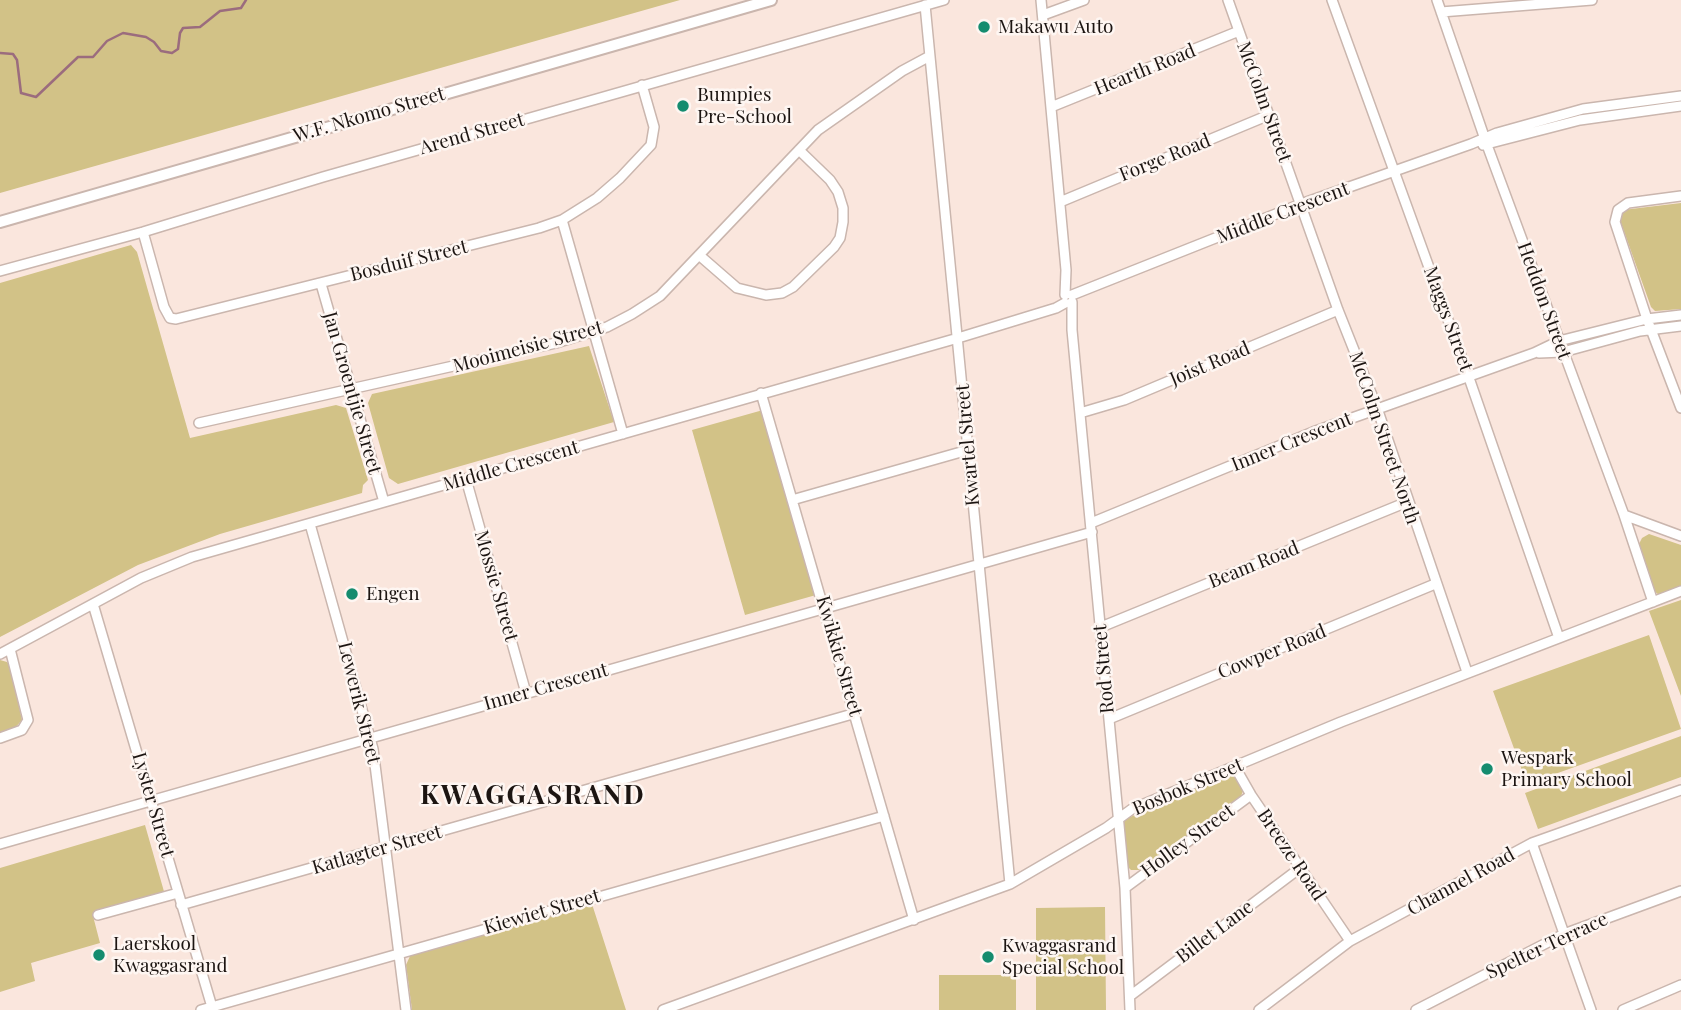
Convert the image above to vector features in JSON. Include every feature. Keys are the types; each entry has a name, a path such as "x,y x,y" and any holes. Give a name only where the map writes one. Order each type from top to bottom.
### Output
{"main road":[{"name":"W.F. Nkomo Street","path":"738,9 763,0"},
{"name":"W.F. Nkomo Street","path":"0,222 771,0"}],"street":[{"name":"Arend Street","path":"0,271 944,0"},
{"name":"Rod Street","path":"1041,0 1119,819 1130,1010"},
{"path":"1043,15 1084,0"},
{"name":"McColm Street","path":"1228,0 1301,204"},
{"name":"Maggs Street","path":"1332,0 1468,375 1559,638"},
{"name":"Heddon Street","path":"1437,0 1485,141 1624,515 1653,602"},
{"path":"1441,12 1592,0"},
{"name":"Kwartel Street","path":"925,5 1010,884"},
{"name":"Hearth Road","path":"1051,107 1239,31"},
{"name":"Mooimeisie Street","path":"199,423 593,333 632,314 660,296 828,121 902,71 928,57"},
{"name":"Bosduif Street","path":"143,232 164,307 170,318 182,319 539,228 562,219 597,198 621,178 651,145 654,127 642,85"},
{"name":"Middle Crescent","path":"0,654 166,567 1037,314 1301,204 1471,144 1583,109 1681,96"},
{"name":"Middle Crescent","path":"1485,141 1510,139 1580,121 1681,106"},
{"name":"Forge Road","path":"1060,202 1269,115"},
{"path":"1492,158 1510,139"},
{"path":"699,255 737,288 766,295 782,293 793,287 834,247 840,238 843,222 843,208 838,192 831,180 799,150"},
{"path":"1681,196 1633,201 1623,205 1616,213 1617,228 1647,319 1681,408"},
{"name":"McColm Street North","path":"1301,204 1338,310 1377,408 1467,672"},
{"path":"562,219 623,434"},
{"name":"Jan Groentjie Street","path":"321,284 384,502"},
{"name":"Joist Road","path":"1080,413 1124,400 1338,310"},
{"name":"Inner Crescent","path":"0,844 979,564 1091,527 1377,408 1534,353 1559,341 1647,319 1681,316"},
{"name":"Inner Crescent","path":"1534,353 1563,352 1651,329 1681,326"},
{"name":"Kwikkie Street","path":"761,393 914,920"},
{"path":"792,500 968,450"},
{"name":"Mossie Street","path":"466,479 526,693"},
{"name":"Beam Road","path":"1101,627 1408,502"},
{"path":"1624,515 1681,536"},
{"name":"Lewerik Street","path":"310,524 371,737 406,1010"},
{"name":"Cowper Road","path":"1109,719 1435,584"},
{"name":"Bosbok Street","path":"663,1010 1010,884 1132,809 1467,672 1681,592"},
{"name":"Lyster Street","path":"93,604 212,1007"},
{"path":"0,738 23,730 28,720 10,649"},
{"name":"Katlagter Street","path":"181,905 856,713"},
{"name":"Breeze Road","path":"1234,767 1350,941"},
{"name":"Channel Road","path":"1259,1010 1350,941 1532,843 1681,790"},
{"name":"Holley Street","path":"1125,888 1251,795"},
{"name":"Kiewiet Street","path":"201,1010 884,816"},
{"path":"1532,843 1591,1010"},
{"name":"Billet Lane","path":"1130,996 1300,868"},
{"name":"Spelter Terrace","path":"1416,1010 1564,934 1681,891"},
{"path":"98,915 178,893"},
{"path":"1623,1010 1681,985"}],"shaded area":[{"path":"0,0 680,0 0,193"},
{"path":"1681,203 1681,309 1655,311 1651,307 1621,223 1621,216 1625,210"},
{"path":"131,245 137,252 190,438 336,405 346,408 368,480 363,485 362,493 220,534 138,565 0,637 0,283"},
{"path":"589,346 614,422 398,484 389,478 368,403 372,394"},
{"path":"763,410 816,595 745,615 692,430"},
{"path":"1649,534 1681,545 1681,587 1659,595 1654,591 1638,546 1642,538"},
{"path":"1681,600 1681,696 1649,611"},
{"path":"1649,635 1681,729 1527,784 1493,691"},
{"path":"0,660 10,666 22,720 14,729 0,733"},
{"path":"1681,736 1681,777 1538,829 1525,793"},
{"path":"1232,775 1243,785 1239,801 1145,870 1131,870 1128,867 1124,822 1128,818 1221,777"},
{"path":"145,825 165,895 93,916 100,943 31,963 35,981 0,992 0,868"},
{"path":"592,904 626,1010 412,1010 406,965 410,956"},
{"path":"1105,907 1106,1010 1036,1010 1036,908"},
{"path":"939,975 1016,975 1016,1010 939,1010"}],"waterway":[{"path":"0,53 13,54 17,60 21,93 36,97 78,57 93,57 107,41 123,33 146,37 161,51 172,53 178,49 183,28 200,27 220,11 241,8 246,0"}],"place":[{"name":"Makawu Auto","path":"984,27"},
{"name":"Bumpies Pre-School","path":"683,106"},
{"name":"Engen","path":"352,594"},
{"name":"Wespark Primary School","path":"1487,769"},
{"name":"Laerskool Kwaggasrand","path":"99,955"},
{"name":"Kwaggasrand Special School","path":"988,957"}],"district":[{"name":"KWAGGASRAND","path":"533,796"}]}
